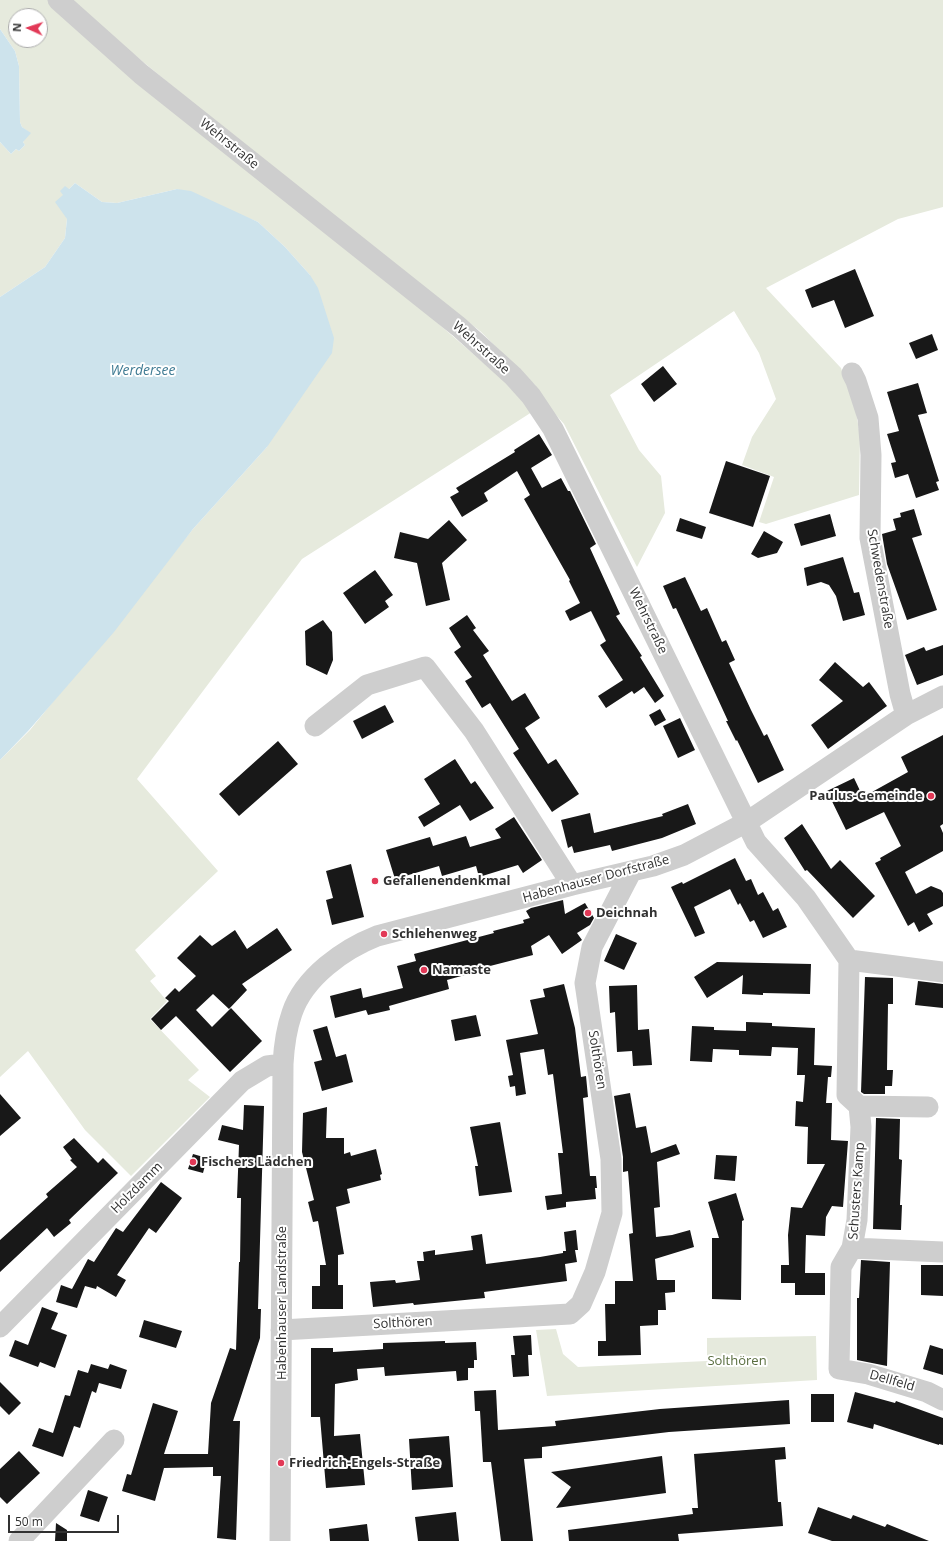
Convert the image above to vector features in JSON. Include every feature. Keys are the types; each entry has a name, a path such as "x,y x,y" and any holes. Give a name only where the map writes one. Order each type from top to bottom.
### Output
{"street":[{"name":"Wehrstraße","path":"58,0 141,74 458,327 513,376 531,396 553,428 756,842 806,898 849,960"},
{"name":"Schwedenstraße","path":"852,373 868,418 871,455 870,538 900,694 906,715"},
{"path":"315,726 367,685 425,667 474,731 572,885"},
{"name":"Habenhauser Dorfstraße","path":"283,1064 285,1035 292,1011 311,983 324,969 347,950 377,936 572,885 631,872 684,855 747,822 906,715 943,696"},
{"name":"Solthören","path":"281,1330 570,1314 581,1304 594,1272 612,1213 611,1159 585,983 592,947 608,920 631,872"},
{"path":"593,880 604,894 608,920"},
{"path":"928,1107 859,1106 847,1095 849,960 943,972"},
{"name":"Holzdamm","path":"0,1327 242,1081 266,1066 283,1064"},
{"name":"Habenhauser Landstraße","path":"280,1541 283,1064"},
{"name":"Schusters Kamp","path":"839,1369 841,1267 852,1248 857,1220 861,1134 859,1106"},
{"path":"852,1248 943,1252"},
{"name":"Dellfeld","path":"839,1369 868,1374 927,1392 943,1400"},
{"path":"19,1541 114,1440"}],"green space":[{"path":"0,0 49,0 410,299 502,379 532,412 302,559 137,779 218,871 135,950 156,976 150,981 167,1001 150,1019 199,1070 188,1080 210,1097 131,1176 85,1130 28,1051 0,1077 0,760 30,730 193,529 267,447 310,275 285,247 258,222 177,189 117,203 102,202 75,183 63,195 67,219 65,238 45,267 0,297 0,142 11,154 16,149 19,151 25,145 23,142 27,131 22,127 20,122 19,66 13,48 48,48 48,8 8,8 8,41 0,29"},
{"path":"68,0 943,0 943,207 898,219 766,288 841,368 856,412 860,436 859,495 766,524 759,522 774,477 742,465 752,437 776,399 759,353 734,311 610,395 639,450 661,476 665,513 637,567 564,424 546,404 535,385 480,331 307,197"},
{"name":"Solthören","path":"556,1329 563,1354 578,1367 707,1361 707,1338 816,1336 817,1380 547,1396 536,1330"}],"water":[{"path":"0,29 8,41 8,48 13,48 15,51 19,66 20,122 22,127 31,133 23,142 25,145 19,151 16,149 11,154 0,142"},
{"name":"Werdersee","path":"75,183 102,202 117,203 177,189 191,191 258,222 285,247 310,275 318,288 334,338 332,353 267,447 193,529 114,632 29,730 0,760 0,297 45,267 65,238 67,219 55,202 63,195 60,191 65,186 69,189"}],"building":[{"path":"855,269 874,316 845,328 834,300 812,308 805,290"},
{"path":"932,334 938,350 916,359 909,343"},
{"path":"663,366 677,384 654,402 641,384"},
{"path":"918,383 927,413 918,415 939,481 936,482 939,490 916,498 908,474 895,478 891,463 896,462 887,434 899,431 887,392"},
{"path":"539,434 552,455 531,468 542,488 561,478 568,491 570,491 596,544 590,548 620,614 616,616 642,656 640,657 664,696 655,703 644,687 634,694 632,691 606,708 598,696 623,680 600,645 606,641 591,611 570,621 565,611 580,603 569,581 570,580 524,499 530,495 517,471 484,493 488,501 462,517 450,497 459,492 456,488 515,452 514,450"},
{"path":"726,461 770,476 753,527 709,513"},
{"path":"914,509 922,535 912,538 937,610 907,620 887,564 882,534 896,530 893,519 901,517 900,513"},
{"path":"830,514 836,536 801,546 794,524"},
{"path":"680,518 706,527 702,539 676,531"},
{"path":"449,520 467,540 442,563 450,600 426,606 417,563 394,558 400,532 428,539"},
{"path":"764,531 783,542 777,553 758,558 751,554"},
{"path":"843,557 854,593 859,592 865,615 843,621 836,596 829,585 821,582 807,586 804,568"},
{"path":"375,570 393,595 385,601 389,607 365,624 343,593"},
{"path":"685,577 701,611 707,608 722,642 726,640 735,660 729,663 764,736 767,734 784,770 758,783 726,721 728,721 676,608 673,609 663,586"},
{"path":"467,615 476,628 473,630 489,651 483,655 512,701 525,693 540,718 525,728 548,764 556,759 579,794 552,812 513,753 519,749 490,703 482,708 465,681 472,677 454,652 461,647 449,628"},
{"path":"323,620 332,632 333,660 327,675 306,665 305,631"},
{"path":"943,645 943,675 917,685 905,655 924,647 926,651"},
{"path":"835,662 863,687 869,682 887,706 828,749 811,725 843,701 819,680"},
{"path":"385,705 394,722 362,739 353,721"},
{"path":"660,709 666,720 655,726 649,715"},
{"path":"680,718 695,750 678,758 663,726"},
{"path":"943,735 943,824 940,826 943,833 943,851 905,872 916,894 931,886 941,890 943,893 943,906 927,914 933,924 919,932 914,922 908,926 875,863 881,860 880,858 901,846 884,812 846,830 827,791 854,778 863,797 908,772 901,757"},
{"path":"278,741 298,764 239,816 219,794"},
{"path":"455,759 471,784 475,781 494,808 470,821 460,805 424,827 418,817 440,804 424,779"},
{"path":"688,804 696,824 662,838 612,851 610,845 574,853 572,846 568,848 561,820 590,813 594,833 663,816 662,814"},
{"path":"514,817 542,860 523,873 518,865 479,877 476,866 442,876 439,866 395,879 386,850 430,837 433,846 466,836 470,847 501,838 495,829"},
{"path":"802,824 831,869 840,860 875,896 853,918 807,870 805,871 784,838"},
{"path":"735,858 746,881 751,879 758,895 763,892 773,911 778,908 787,927 763,938 754,920 750,922 740,903 738,905 730,889 694,907 705,933 695,937 671,887 682,882 683,884"},
{"path":"351,864 364,917 332,925 326,900 333,898 326,871"},
{"path":"563,900 565,914 585,903 594,918 590,925 577,933 582,940 562,954 549,935 531,946 533,955 490,966 490,968 447,980 449,989 389,1006 390,1010 368,1015 366,1010 335,1018 330,996 361,988 363,998 403,988 397,966 416,961 414,954 494,933 493,931 524,923 523,920 530,918 526,911 531,908"},
{"path":"277,928 292,950 242,984 247,990 229,1009 213,994 196,1010 212,1027 231,1008 262,1041 230,1072 176,1016 161,1030 151,1019 169,1001 165,998 175,988 179,992 196,976 177,958 200,935 212,946 235,930 247,949"},
{"path":"616,934 637,943 624,970 604,961"},
{"path":"717,962 811,964 810,994 742,994 743,975 707,998 694,977"},
{"path":"865,977 893,978 893,1004 888,1004 887,1070 893,1070 892,1086 885,1086 885,1094 864,1094 861,1092"},
{"path":"918,981 943,984 943,1008 915,1005"},
{"path":"564,984 575,1028 581,1077 586,1076 588,1097 583,1098 590,1176 596,1176 597,1188 595,1188 596,1199 566,1202 566,1207 547,1210 545,1196 562,1194 558,1153 563,1153 553,1074 548,1075 544,1049 520,1053 526,1094 516,1096 515,1086 510,1087 508,1076 513,1075 506,1040 538,1034 530,1000 545,997 543,989"},
{"path":"637,985 638,1030 649,1029 652,1065 633,1066 632,1051 617,1052 615,1012 610,1013 609,986"},
{"path":"476,1015 481,1036 455,1041 451,1020"},
{"path":"746,1022 772,1023 772,1026 815,1028 814,1065 832,1066 831,1077 828,1077 826,1103 832,1103 831,1140 848,1141 843,1207 832,1206 826,1217 825,1236 806,1235 805,1273 825,1273 825,1295 795,1295 795,1283 781,1283 781,1265 789,1265 788,1235 791,1207 802,1208 825,1164 807,1164 808,1127 795,1126 796,1101 803,1102 805,1075 797,1075 798,1048 772,1047 771,1056 739,1055 739,1050 713,1049 712,1062 690,1061 692,1026 714,1027 714,1030 746,1031"},
{"path":"327,1026 336,1057 346,1054 353,1082 322,1091 314,1062 322,1060 313,1030"},
{"path":"630,1093 636,1128 646,1126 651,1153 676,1144 680,1154 657,1162 660,1207 654,1208 656,1237 672,1235 690,1230 694,1247 655,1259 657,1280 675,1280 675,1292 665,1293 666,1310 658,1310 658,1325 640,1326 641,1355 598,1356 598,1341 606,1341 605,1304 615,1304 615,1281 633,1281 629,1234 633,1233 628,1171 623,1172 623,1157 614,1096"},
{"path":"0,1094 21,1118 0,1136"},
{"path":"244,1105 264,1106 258,1309 261,1309 260,1338 233,1421 240,1421 236,1540 217,1538 221,1476 213,1476 213,1467 164,1468 155,1501 122,1491 127,1474 131,1475 153,1403 178,1411 164,1454 208,1454 211,1403 230,1348 236,1350 240,1262 241,1198 237,1198 239,1145 218,1140 222,1125 243,1130"},
{"path":"327,1107 326,1138 344,1138 344,1154 350,1152 351,1156 376,1149 382,1174 380,1175 381,1180 347,1189 350,1203 336,1207 344,1254 338,1255 338,1285 343,1285 343,1309 312,1309 312,1286 320,1286 320,1265 326,1265 318,1221 313,1222 308,1202 314,1200 302,1152 303,1113"},
{"path":"876,1118 900,1119 899,1159 902,1160 900,1205 902,1205 901,1230 873,1229"},
{"path":"500,1122 512,1192 479,1196 475,1166 478,1166 470,1127"},
{"path":"74,1138 98,1163 103,1158 118,1173 69,1220 71,1223 54,1237 47,1228 0,1272 0,1240 48,1197 46,1194 77,1167 70,1160 72,1159 63,1147"},
{"path":"193,1154 207,1158 203,1173 188,1169"},
{"path":"716,1155 737,1156 735,1181 714,1179"},
{"path":"161,1182 182,1198 156,1233 149,1228 117,1275 126,1280 116,1297 97,1286 96,1289 85,1286 77,1308 56,1302 61,1285 72,1289 88,1259 94,1262 116,1228 123,1232"},
{"path":"736,1193 744,1220 742,1221 741,1300 712,1299 712,1238 719,1238 708,1202"},
{"path":"576,1230 578,1250 575,1250 577,1262 565,1264 567,1281 484,1292 485,1298 414,1305 413,1303 373,1307 370,1282 395,1280 396,1283 420,1280 417,1261 424,1261 423,1252 435,1250 435,1255 473,1250 471,1236 482,1234 486,1264 540,1257 563,1253 563,1251 566,1251 564,1232"},
{"path":"861,1260 890,1262 887,1366 857,1360 857,1298 859,1298"},
{"path":"921,1265 943,1265 943,1296 921,1295"},
{"path":"42,1307 58,1313 51,1329 67,1335 55,1368 40,1362 38,1367 9,1356 15,1340 28,1345"},
{"path":"144,1320 182,1331 176,1348 139,1337"},
{"path":"531,1335 532,1355 528,1355 529,1376 513,1377 511,1355 515,1355 513,1336"},
{"path":"445,1341 445,1343 476,1342 477,1360 474,1360 474,1368 468,1368 468,1380 457,1381 456,1371 385,1376 384,1367 357,1369 358,1380 335,1384 334,1436 360,1434 365,1485 326,1488 320,1417 311,1417 311,1348 333,1348 333,1352 383,1349 383,1343"},
{"path":"930,1345 943,1349 943,1375 923,1369"},
{"path":"91,1364 108,1369 110,1364 127,1370 121,1389 99,1383 96,1393 92,1391 80,1428 74,1426 63,1457 32,1446 39,1428 53,1433 65,1395 70,1396 78,1370 88,1373"},
{"path":"0,1382 21,1403 9,1415 0,1406"},
{"path":"496,1390 498,1430 556,1426 555,1421 660,1409 789,1400 790,1424 669,1432 542,1447 542,1458 524,1459 533,1541 501,1541 491,1462 483,1462 480,1411 475,1411 474,1391"},
{"path":"855,1392 895,1403 896,1401 943,1418 943,1445 874,1424 873,1429 847,1422"},
{"path":"811,1394 834,1394 834,1422 811,1422"},
{"path":"449,1436 453,1487 412,1490 409,1439"},
{"path":"785,1447 786,1459 775,1460 778,1502 781,1502 783,1526 678,1534 679,1541 569,1541 568,1530 693,1514 692,1508 698,1508 694,1454"},
{"path":"19,1451 40,1473 7,1504 0,1497 0,1469"},
{"path":"662,1456 666,1493 556,1508 571,1487 551,1472"},
{"path":"88,1490 108,1497 99,1522 80,1516"},
{"path":"818,1507 851,1519 853,1515 885,1527 887,1524 929,1541 832,1541 808,1533"},
{"path":"456,1512 459,1541 418,1541 415,1517"},
{"path":"56,1523 67,1530 67,1541 55,1541"},
{"path":"367,1524 369,1541 330,1541 329,1529"}],"place":[{"name":"Paulus-Gemeinde","path":"931,796"},
{"name":"Gefallenendenkmal","path":"375,881"},
{"name":"Deichnah","path":"588,913"},
{"name":"Schlehenweg","path":"384,934"},
{"name":"Namaste","path":"424,970"},
{"name":"Fischers Lädchen","path":"193,1162"},
{"name":"Friedrich-Engels-Straße","path":"281,1463"}]}
